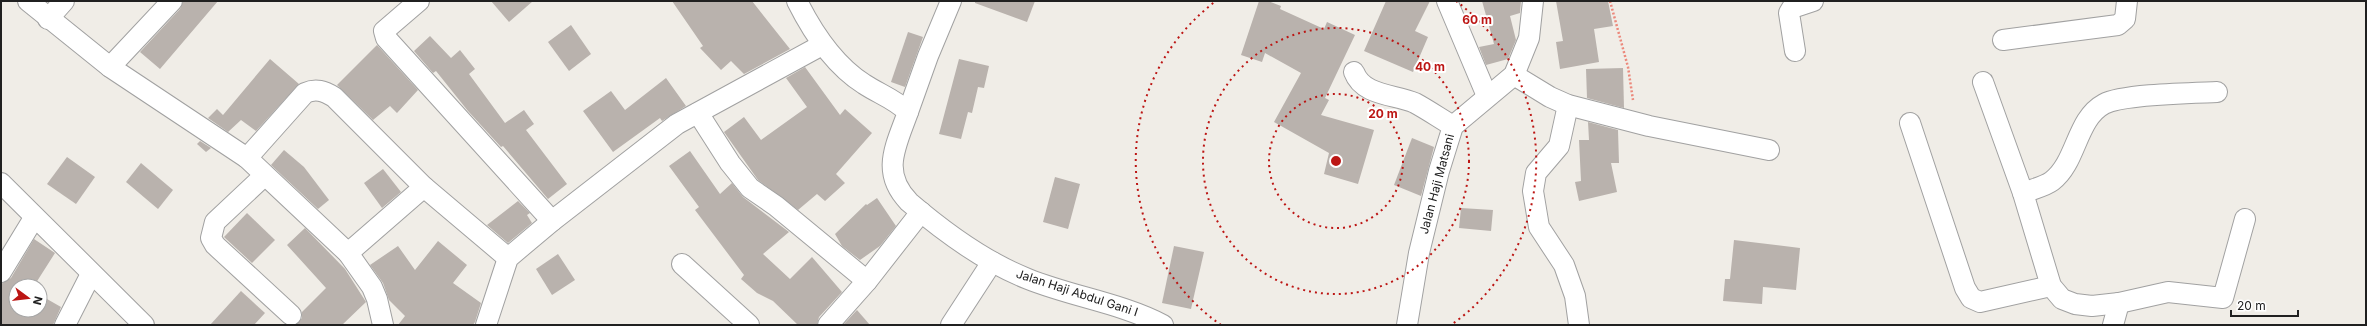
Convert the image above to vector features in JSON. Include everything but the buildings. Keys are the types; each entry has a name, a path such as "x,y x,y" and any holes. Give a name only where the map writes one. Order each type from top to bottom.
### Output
{"street":[{"path":"28,1 48,19 110,67 247,158 264,176 348,253 372,287 377,299 383,325"},
{"path":"48,19 64,1"},
{"path":"110,67 172,1"},
{"path":"419,1 384,31 386,38 552,221"},
{"path":"797,1 822,45 850,74 864,85 895,101 908,112"},
{"name":"Jalan Haji Abdul Gani I","path":"951,1 928,56 894,151 892,175 900,193 921,212 992,262 1028,279 1139,312 1163,325"},
{"path":"1447,1 1487,96"},
{"name":"Jalan Haji Matsani","path":"1407,325 1419,253 1439,171 1453,126 1514,74 1529,38 1533,1"},
{"path":"1795,51 1789,13 1792,8 1813,1"},
{"path":"2003,40 2118,25 2125,18 2127,1"},
{"path":"486,325 508,258 552,221 677,124 822,45"},
{"path":"1354,72 1357,80 1364,86 1415,103 1453,126"},
{"path":"1514,74 1550,97 1568,105 1649,126 1769,150"},
{"path":"1983,82 2023,193 2051,286 2062,299 2075,304 2092,306 2119,303 2168,292 2187,292 2223,298 2245,219"},
{"path":"247,158 305,93 312,90 321,91 334,97 424,187 508,258"},
{"path":"2023,193 2051,182 2060,173 2088,120 2097,109 2106,103 2126,98 2217,92"},
{"path":"1568,105 1559,146 1536,173 1533,191 1539,227 1564,265 1576,296 1579,325"},
{"path":"698,113 730,164 750,188 776,206 867,281"},
{"path":"1910,123 1965,288 1971,298 1980,302 2051,286"},
{"path":"264,176 214,222 211,238 215,245 291,315"},
{"path":"1,183 91,274 135,322"},
{"path":"348,253 424,187"},
{"path":"828,325 867,281 921,212"},
{"path":"1,272 34,218"},
{"path":"951,325 992,262"},
{"path":"682,264 749,325"},
{"path":"65,325 91,274"},
{"path":"2113,325 2119,303"}],"path":[{"path":"1610,1 1628,67 1632,98 1649,126"}]}
